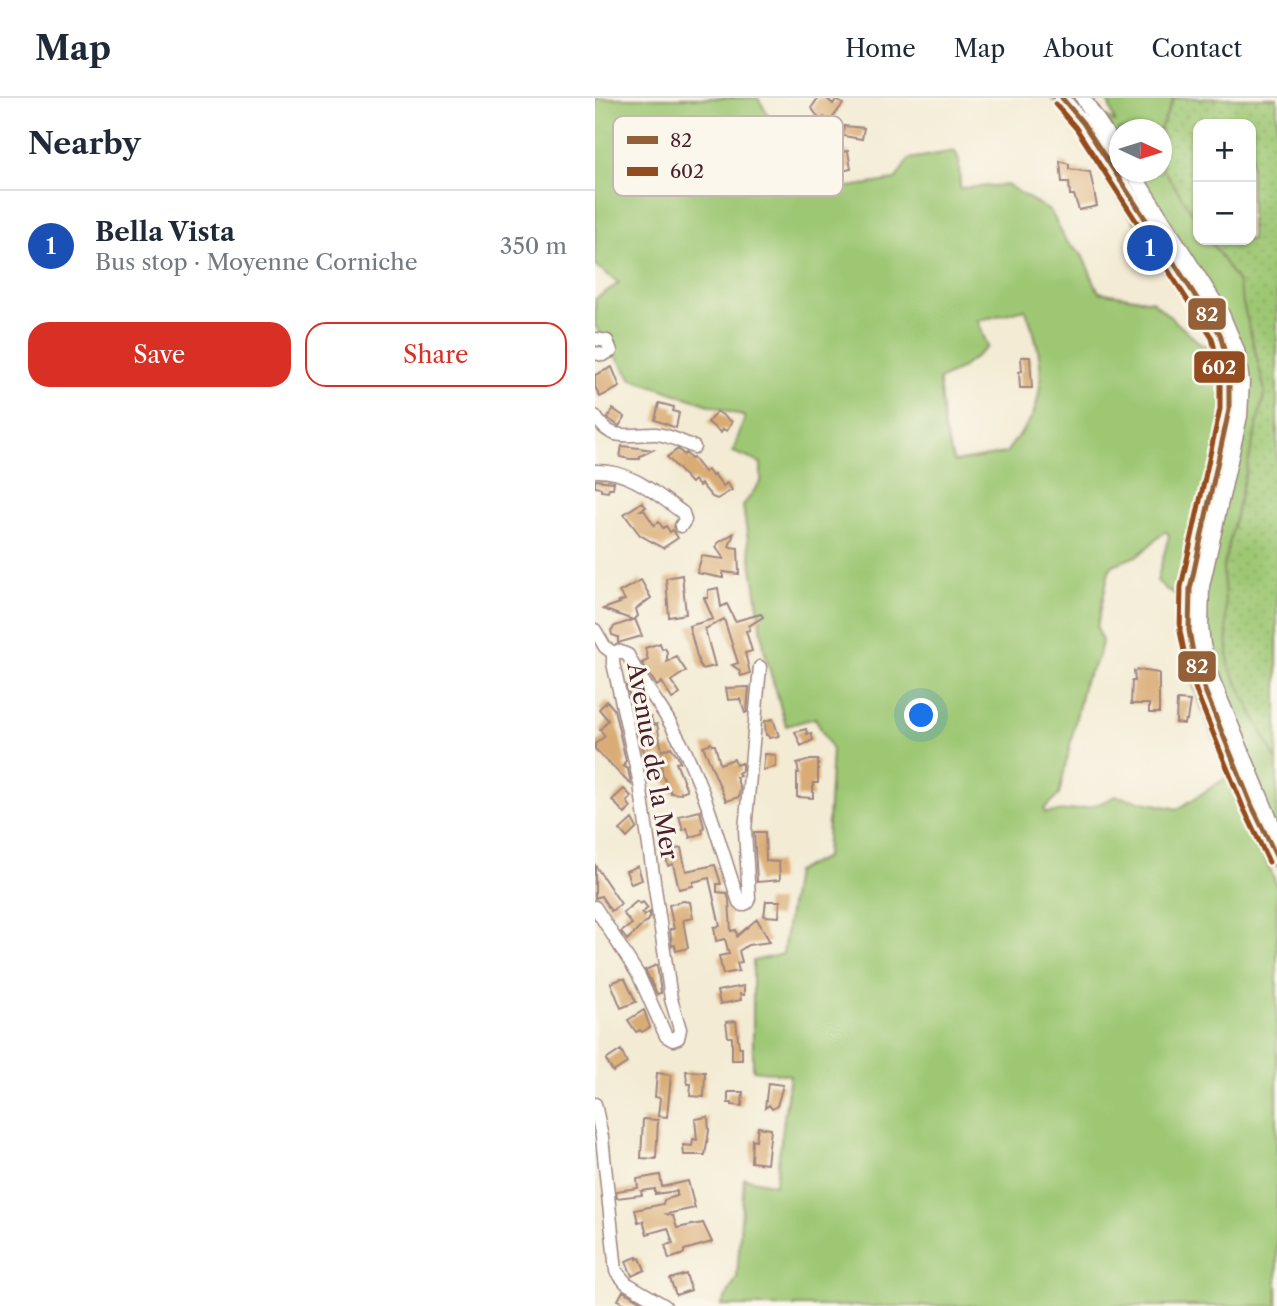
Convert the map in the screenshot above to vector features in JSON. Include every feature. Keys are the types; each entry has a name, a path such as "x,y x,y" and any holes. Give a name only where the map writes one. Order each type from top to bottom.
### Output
{"main road":[{"path":"1062,98 1083,122 1198,298 1220,334 1226,352 1231,383 1229,410 1190,589 1189,630 1194,659 1206,693 1251,804 1277,858"},
{"path":"1083,98 1109,138"},
{"path":"1138,182 1221,312 1237,350 1242,382 1240,416 1202,586 1201,627 1212,679 1277,836"}],"street":[{"path":"595,339 607,341 611,345 611,351 603,355 595,353"},
{"path":"595,416 599,430 629,436 657,434 695,447"},
{"path":"595,471 621,473 632,478 683,513 685,520 681,526"},
{"path":"595,630 605,647 613,653"},
{"name":"Avenue de la Mer","path":"595,907 639,976 666,1036 673,1040 678,1038 680,1029 671,999 640,784 613,653 618,651 628,655 677,734 742,905 747,903 749,898 745,830 760,667"},
{"path":"595,1104 602,1137 616,1271 626,1283 665,1306"}],"green space":[{"path":"595,98 758,98 768,116 613,116 613,196 843,196 843,188 895,180 909,159 955,151 959,160 960,188 1007,185 1051,212 1066,241 1082,255 1099,292 1152,301 1203,346 1213,343 1191,303 1113,191 1082,132 1051,98 1091,98 1101,114 1110,119 1109,182 1172,182 1172,119 1114,119 1107,98 1118,98 1122,102 1136,98 1277,98 1277,866 1272,858 1266,859 1277,886 1277,1306 721,1306 737,1277 744,1178 775,1185 790,1075 753,1070 753,961 783,954 795,872 826,857 832,750 815,718 786,726 765,653 743,506 761,481 761,463 733,452 745,417 632,379 595,326 595,299 619,283 595,265","holes":["1025,309 1034,334 1041,372 1038,399 1029,422 1006,453 954,462 944,430 939,380 960,369 988,347 978,321","1167,532 1169,536 1157,581 1167,590 1183,597 1183,652 1195,691 1229,776 1178,809 1115,796 1090,807 1045,813 1044,809 1059,795 1084,682 1098,658 1102,642 1097,627 1109,571 1113,565 1139,555"]},
{"path":"1174,98 1277,98 1277,762 1229,666 1223,569 1265,391 1238,283 1213,245 1256,245 1256,119 1193,119 1193,214 1172,182 1172,119 1165,119"}],"building":[{"path":"818,98 826,98 833,104 836,100 843,104 834,116 817,116 812,107"},
{"path":"844,126 864,128 862,139 843,136"},
{"path":"848,151 851,169 843,171 843,152"},
{"path":"1060,161 1069,164 1069,169 1090,172 1097,206 1079,210 1074,195 1070,195 1069,182 1062,182"},
{"path":"1021,357 1030,357 1032,388 1020,388"},
{"path":"612,367 620,387 600,397 595,387 595,375"},
{"path":"659,403 674,407 673,411 679,413 676,428 655,420"},
{"path":"613,409 625,417 619,426 607,418"},
{"path":"717,411 732,422 727,431 723,429 721,433 708,422"},
{"path":"622,446 653,450 640,456 640,459 630,459 620,457"},
{"path":"678,449 693,458 704,472 708,470 723,486 727,483 732,490 717,499 701,484 699,486 694,480 691,483 667,457"},
{"path":"595,480 614,482 613,488 609,488 608,492 601,491 601,488 595,487"},
{"path":"642,502 646,507 641,510 644,510 654,525 659,522 670,532 673,530 678,538 663,548 640,535 624,514"},
{"path":"734,533 729,547 738,548 739,574 723,572 723,578 697,573 702,556 724,559 716,547"},
{"path":"682,575 686,614 669,617 666,578"},
{"path":"641,580 651,598 636,609 638,616 635,619 642,636 618,643 618,637 612,635 611,630 633,620 603,609 625,600 619,592"},
{"path":"718,588 721,607 727,604 735,621 761,614 763,617 746,631 752,651 745,653 750,673 741,676 739,670 732,665 738,663 724,619 705,629 715,666 702,669 689,626 713,619 704,598 708,598 708,590"},
{"path":"660,643 662,649 665,648 667,652 667,662 676,656 686,671 671,681 680,694 672,699 662,682 657,686 642,663 648,660 645,648"},
{"path":"1134,671 1159,673 1159,713 1149,713 1149,704 1131,704"},
{"path":"634,684 639,718 651,717 653,725 657,724 662,751 671,747 678,757 680,762 676,763 687,790 681,794 671,793 662,773 661,755 646,760 627,686"},
{"path":"749,687 745,713 740,699 728,700 726,688"},
{"path":"1177,700 1190,701 1184,724 1176,723"},
{"path":"607,701 614,709 626,761 623,766 628,769 631,784 595,749 595,744 605,736 600,730 608,720 599,709"},
{"path":"773,719 779,736 769,738 766,735 765,721"},
{"path":"806,729 813,740 801,746 795,732"},
{"path":"711,743 715,745 720,764 734,759 736,765 742,763 742,771 738,773 740,776 736,777 740,788 739,797 726,801 703,746"},
{"path":"765,754 776,755 776,767 763,770"},
{"path":"818,760 818,783 813,783 813,798 797,797 797,764"},
{"path":"624,789 631,796 627,802 631,807 625,814 612,800"},
{"path":"700,811 703,833 690,838 687,828 683,830 679,816"},
{"path":"632,819 637,828 627,838 620,830"},
{"path":"754,832 765,832 766,861 779,862 780,880 757,882"},
{"path":"681,848 686,871 715,865 721,884 717,884 717,892 727,893 729,900 731,931 736,930 737,936 757,919 770,942 748,945 739,951 742,962 737,963 739,971 723,974 719,956 729,954 725,939 716,941 714,927 720,926 709,878 679,889 673,864 668,866 664,850"},
{"path":"595,865 621,904 611,911 601,896 595,898"},
{"path":"638,866 642,880 631,884 626,871"},
{"path":"637,901 640,904 643,902 648,908 642,913 644,916 650,912 650,918 627,940 621,932 632,924 623,913"},
{"path":"766,901 780,901 779,917 764,916"},
{"path":"690,902 693,918 683,920 688,948 676,951 675,945 672,946 670,929 674,929 669,905"},
{"path":"657,965 661,993 657,994 645,970"},
{"path":"625,979 636,1002 621,1008 611,983"},
{"path":"744,986 744,995 740,994 741,1000 720,1004 717,991"},
{"path":"644,1010 650,1027 636,1032 628,1020"},
{"path":"736,1021 742,1060 732,1060 732,1037 728,1037 726,1022"},
{"path":"621,1050 627,1063 613,1072 606,1060"},
{"path":"686,1071 705,1072 704,1097 690,1096 691,1084 687,1084"},
{"path":"657,1073 671,1075 667,1117 658,1116 660,1098 655,1097"},
{"path":"768,1083 783,1085 777,1106 772,1109 769,1105 765,1108"},
{"path":"728,1092 743,1092 742,1106 728,1103"},
{"path":"708,1117 705,1155 684,1155 683,1145 692,1146 693,1139 697,1140 695,1119"},
{"path":"643,1119 658,1120 656,1159 641,1158"},
{"path":"758,1127 771,1129 767,1164 751,1162 752,1139 756,1140"},
{"path":"660,1175 662,1187 688,1181 695,1208 667,1214 673,1216 677,1228 703,1223 712,1242 684,1250 681,1255 669,1259 665,1245 673,1243 668,1228 647,1234 643,1221 638,1222 635,1210 663,1204 664,1200 677,1196 677,1191 655,1194 655,1189 641,1191 642,1195 617,1198 616,1191 638,1188 637,1179"},
{"path":"637,1257 645,1270 632,1276 626,1261"},
{"path":"686,1274 691,1290 676,1295 670,1279"},
{"path":"623,1291 648,1306 629,1306 618,1300"}],"transit line":[{"name":"82","path":"1062,98 1083,123 1220,334 1229,369 1229,410 1190,589 1189,630 1194,659 1206,693 1251,804 1277,858"},
{"name":"602","path":"1055,104 1076,128 1212,338 1220,370 1220,409 1181,587 1180,631 1186,661 1198,696 1243,807 1269,862"}],"place":[{"name":"Bella Vista","path":"1150,248"}]}
